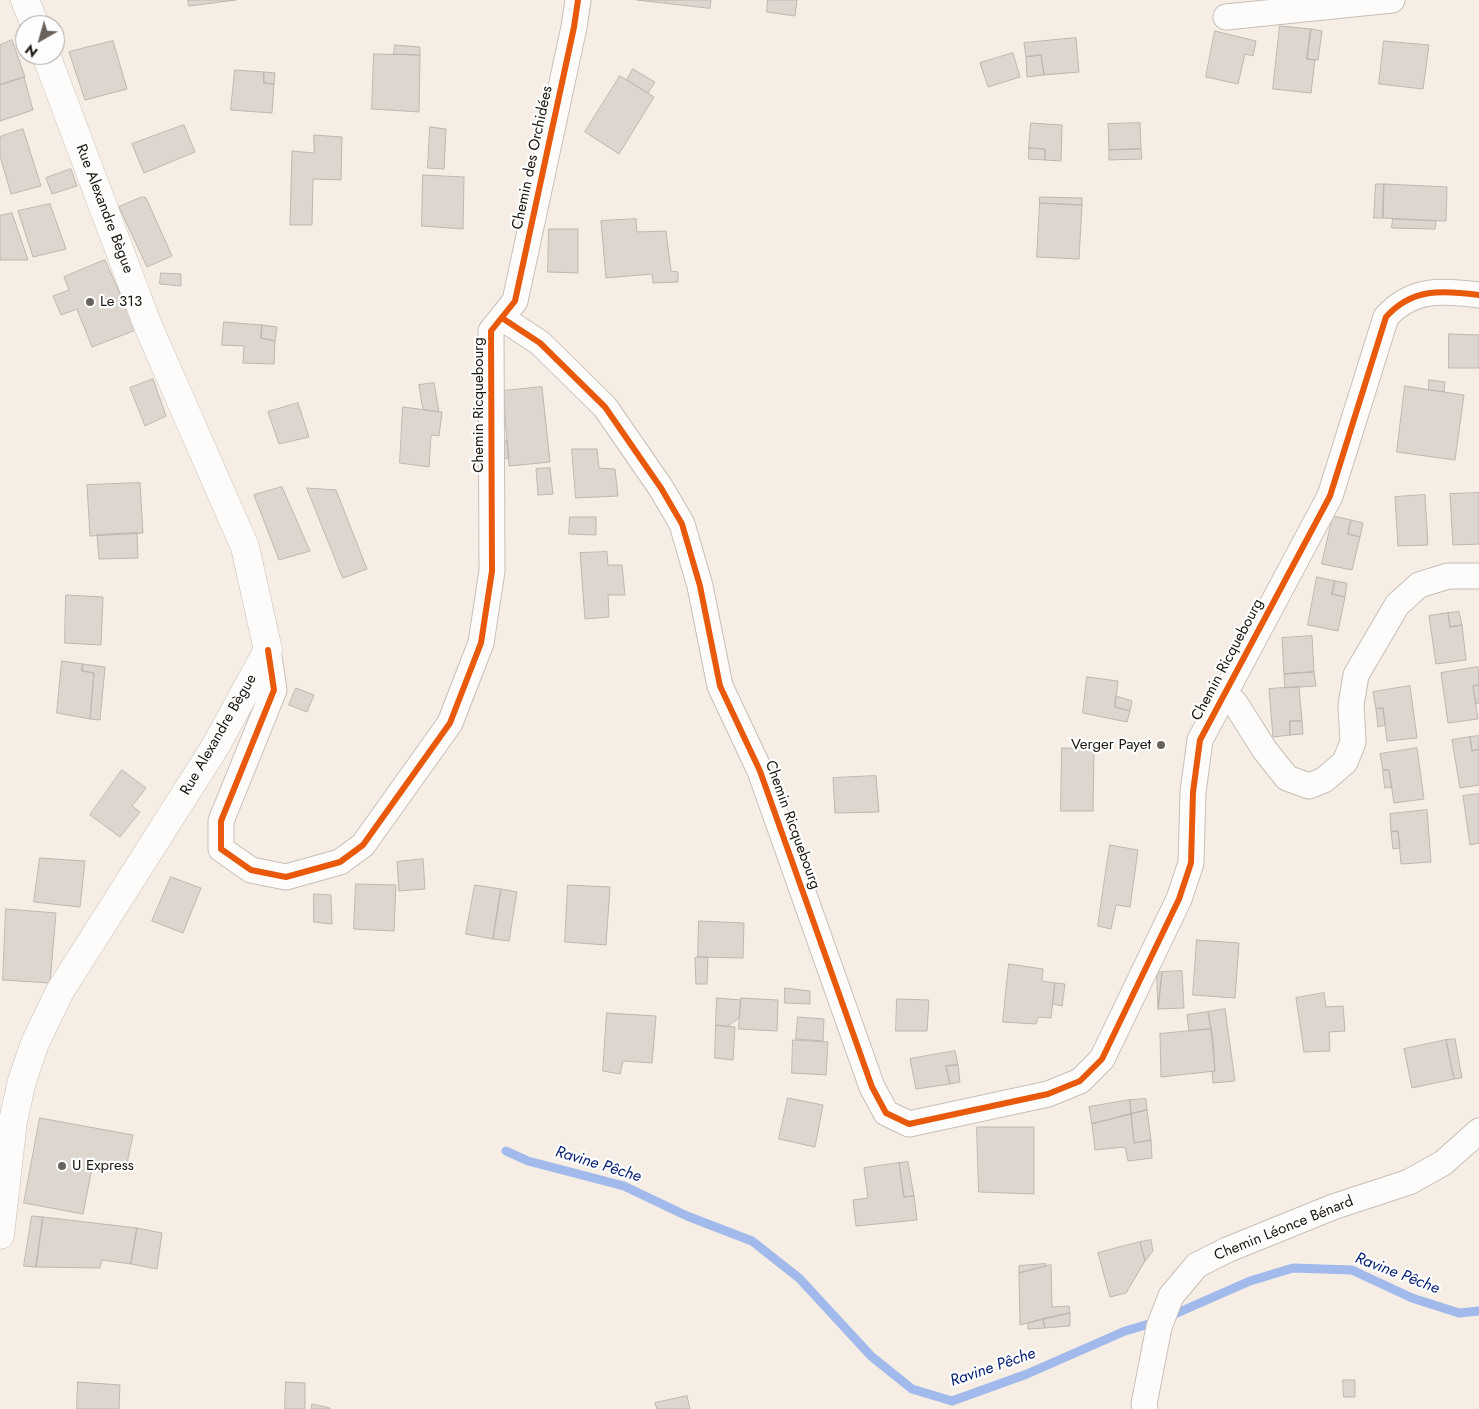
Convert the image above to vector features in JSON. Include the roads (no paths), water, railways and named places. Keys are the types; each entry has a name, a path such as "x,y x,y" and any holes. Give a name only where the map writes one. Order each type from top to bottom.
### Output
{"main road":[{"path":"26,0 31,15"},
{"name":"Rue Alexandre Bègue","path":"0,1235 14,1121 22,1081 35,1043 60,991 215,747 268,650 245,547 148,326 50,65"}],"street":[{"name":"Chemin des Orchidées","path":"502,318 515,302 574,27 578,0"},
{"path":"1226,17 1392,0"},
{"name":"Chemin Ricquebourg","path":"268,650 274,690 221,821 221,849 251,870 286,877 340,862 363,845 450,723 481,643 492,571 491,330 502,318 540,343 605,407 682,524 700,586 720,686 760,771 872,1087 886,1113 909,1124 1048,1094 1080,1081 1102,1059 1179,899 1191,864 1193,792 1200,740 1330,496 1386,318 1394,308 1416,295 1452,292 1479,294"},
{"path":"1225,693 1235,703 1264,749 1287,778 1309,786 1324,780 1345,762 1353,742 1351,705 1356,675 1396,605 1419,585 1448,576 1479,576"},
{"name":"Chemin Léonce Bénard","path":"1145,1409 1144,1404 1159,1327 1171,1296 1198,1265 1227,1250 1333,1208 1410,1182 1444,1163 1479,1131"}],"waterway":[{"name":"Ravine Pêche","path":"506,1151 528,1161 624,1186 687,1216 752,1241 799,1278 871,1356 912,1389 952,1401 1027,1374 1125,1331 1156,1322"},
{"name":"Ravine Pêche","path":"1168,1317 1250,1281 1293,1268 1352,1270 1412,1298 1459,1313 1479,1311"}],"place":[{"name":"Le 313","path":"90,302"},
{"name":"Verger Payet","path":"1161,745"},
{"name":"U Express","path":"62,1166"}]}
